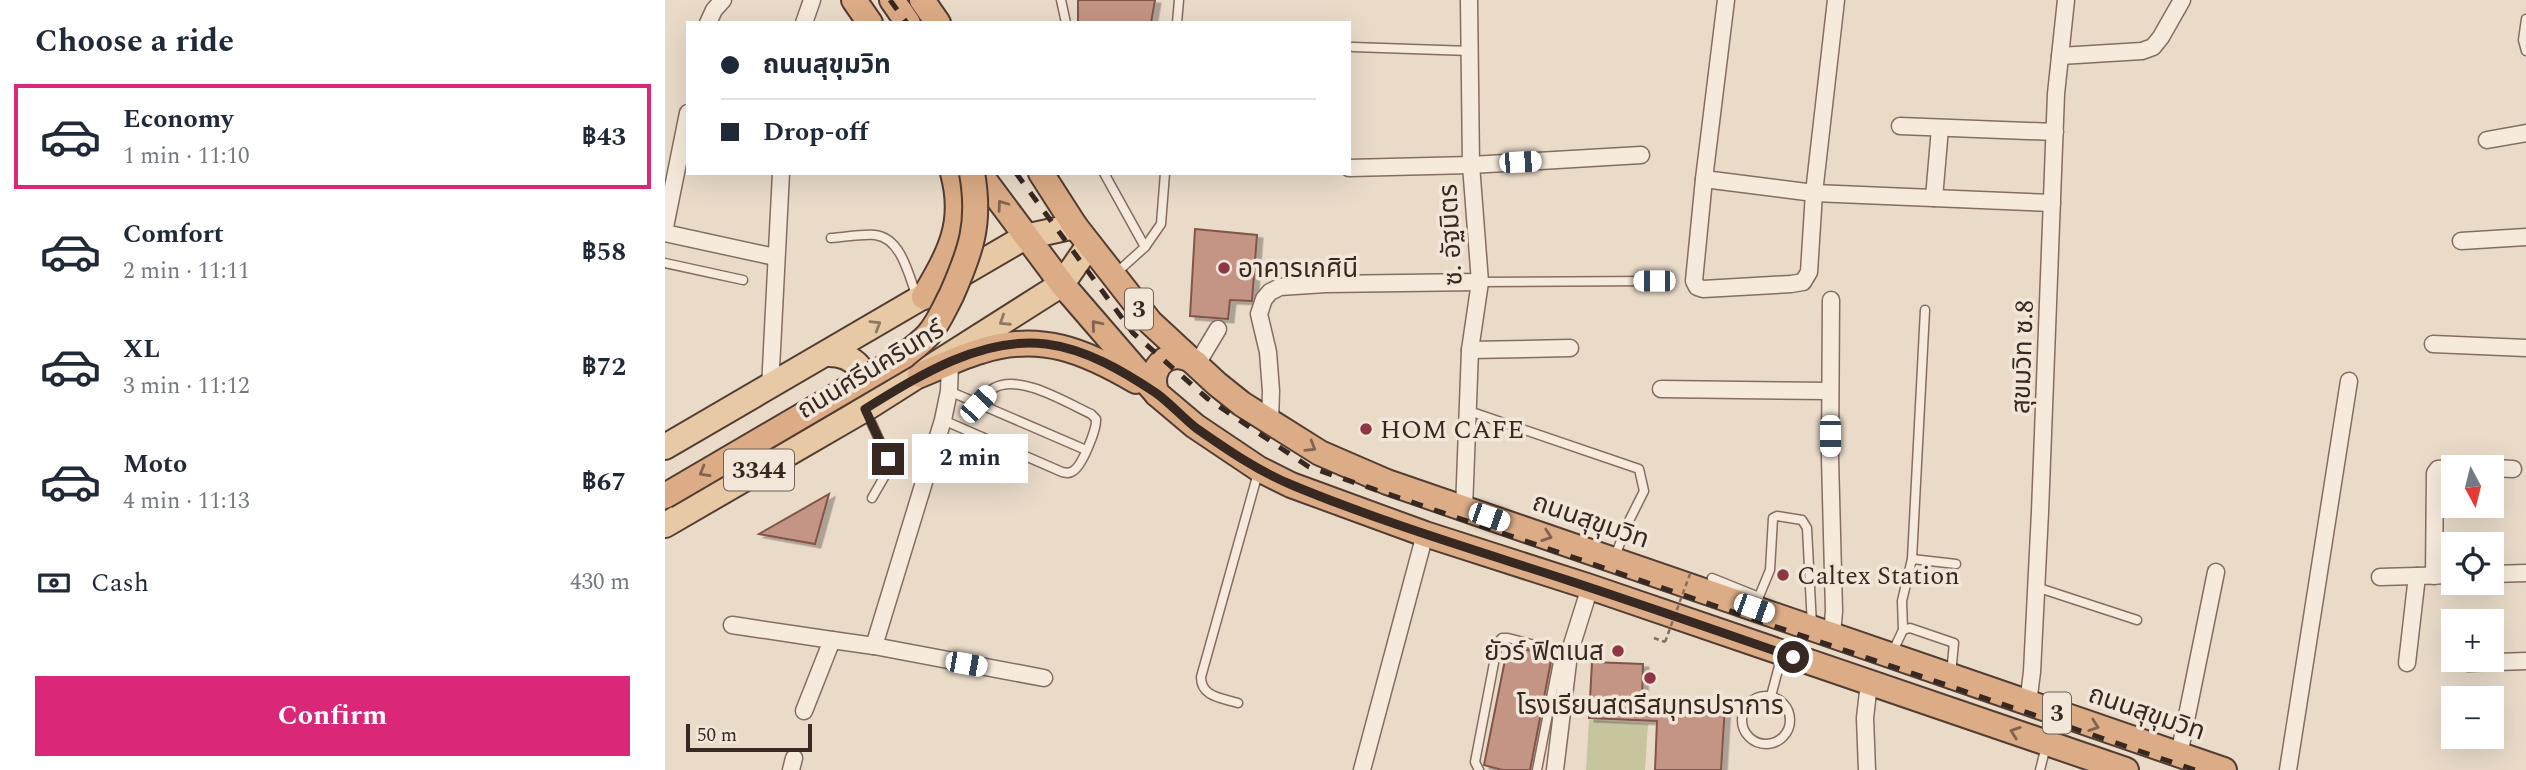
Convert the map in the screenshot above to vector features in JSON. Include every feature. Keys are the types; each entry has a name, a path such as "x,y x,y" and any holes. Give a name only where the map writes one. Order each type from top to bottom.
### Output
{"highway":[{"path":"854,0 869,21"},
{"path":"892,0 907,21"},
{"path":"922,0 937,21"},
{"path":"921,298 953,245 959,194 954,175"},
{"path":"665,496 904,356 928,335 943,314 965,266 972,243 975,192 972,175"},
{"name":"3","path":"980,175 1062,284 1157,394 1195,426 1259,469 1291,485 1425,534 1590,587 2126,770"},
{"name":"ถนนสุขุมวิท","path":"1042,175 1082,235 1150,322 1242,404 1320,453 1464,509 1614,559 1757,602 1822,632 2224,770"},
{"path":"920,375 981,351 1010,344 1044,344 1072,349 1101,360 1157,394"},
{"path":"1157,394 1153,378 1160,363 1167,358 1183,356 1197,364"}],"main road":[{"name":"ถนนศรีนครินทร์","path":"665,447 829,354 1025,237 1082,235 1062,284 920,375 665,526"},
{"path":"829,354 850,358 858,364 863,373 865,394 859,412"}],"street":[{"path":"709,21 723,0"},
{"path":"805,21 812,0"},
{"name":"ซ. อัฐมิตร","path":"1464,509 1469,350 1480,282 1471,165 1469,0"},
{"path":"1726,0 1694,281 1697,287 1703,289 1791,284 1803,282 1809,272 1814,192 1836,0"},
{"name":"สุขมวิท ซ.8","path":"2028,703 2040,513 2055,132 2066,0"},
{"path":"2060,56 2143,51 2153,47 2182,0"},
{"path":"686,123 665,230 775,257"},
{"path":"1900,126 2055,132"},
{"path":"1934,198 1940,128"},
{"path":"2487,140 2526,133"},
{"path":"1351,168 1471,165 1641,155"},
{"path":"770,388 781,175"},
{"path":"1704,179 1814,192 2052,203"},
{"path":"2461,241 2526,237"},
{"path":"1270,422 1268,352 1259,314 1263,299 1269,292 1280,287 1325,284 1480,282"},
{"path":"1822,632 1834,579 1831,300"},
{"path":"1197,364 1218,330"},
{"path":"2433,344 2526,348"},
{"path":"1469,350 1570,348"},
{"path":"874,646 943,420 949,391 950,363"},
{"path":"2288,770 2349,381"},
{"path":"1661,389 1830,391"},
{"path":"2434,576 2435,473 2441,468"},
{"path":"2504,469 2512,469"},
{"path":"1362,770 1425,534"},
{"path":"2179,755 2216,572"},
{"path":"2504,574 2526,573"},
{"path":"2407,663 2417,576"},
{"path":"2380,577 2441,576"},
{"path":"1555,770 1564,653 1590,587"},
{"path":"731,625 874,646 1044,678"},
{"path":"804,711 832,640"},
{"path":"2504,662 2526,661"},
{"path":"1867,770 1865,718 1869,683"}],"lane":[{"path":"1061,0 1066,21"},
{"path":"1177,21 1179,0"},
{"path":"2526,19 2523,40 2526,51"},
{"path":"1353,47 1470,51"},
{"path":"1105,175 1145,247"},
{"path":"1113,277 1145,247 1161,224 1165,175"},
{"path":"831,238 878,235 891,243 901,255 921,298"},
{"path":"665,263 743,280"},
{"path":"1480,282 1654,281"},
{"path":"1890,656 1903,630 1902,601 1912,559 1925,310"},
{"path":"943,420 1062,472 1074,471 1096,427 1096,419 1091,414 1021,383 1007,383 993,388 978,404"},
{"path":"949,391 1086,450"},
{"path":"1469,411 1639,469 1644,491 1627,523 1614,559"},
{"path":"859,412 888,459 887,472 872,498"},
{"path":"1238,704 1206,693 1201,686 1201,677 1259,469"},
{"path":"1712,578 1757,602 1770,570 1773,518 1777,516 1802,520 1807,528 1822,632"},
{"path":"1912,559 1956,564"},
{"path":"2036,587 2137,620"},
{"path":"1903,630 1910,628 1954,643 1951,677"},
{"path":"1479,770 1475,762 1498,642 1502,638 1564,653 1537,770"},
{"path":"1771,696 1782,653"},
{"path":"1771,696 1785,705 1790,720 1785,734 1773,743 1766,743 1752,739 1743,719 1744,711 1755,699 1771,696"},
{"path":"2040,770 2047,743"}],"path":[{"path":"1654,638 1665,642 1690,574"}],"shaded area":[{"path":"1589,720 1648,724 1645,770 1586,770"}],"building":[{"path":"1078,0 1155,0 1151,21 1078,21"},
{"name":"อาคารเกศินี","path":"1195,229 1257,235 1252,301 1230,300 1228,319 1190,316"},
{"path":"829,494 815,544 759,534"},
{"path":"1508,645 1552,656 1530,770 1502,770 1484,765"},
{"path":"1592,662 1643,664 1642,701 1725,706 1721,770 1655,770 1657,721 1589,718"}],"railway":[{"path":"890,0 906,21"},
{"path":"1017,175 1133,333 1208,399 1309,467 2195,770"}],"place":[{"name":"อาคารเกศินี","path":"1224,268"},
{"name":"HOM CAFE","path":"1366,429"},
{"name":"Caltex Station","path":"1783,575"},
{"name":"ยัวร์ ฟิตเนส","path":"1618,651"},
{"name":"โรงเรียนสตรีสมุทรปราการ","path":"1650,678"}],"route":[{"path":"888,459 865,409 920,375 981,351 1010,344 1044,344 1072,349 1101,360 1157,394 1227,449 1291,485 1425,534 1793,657"}]}
